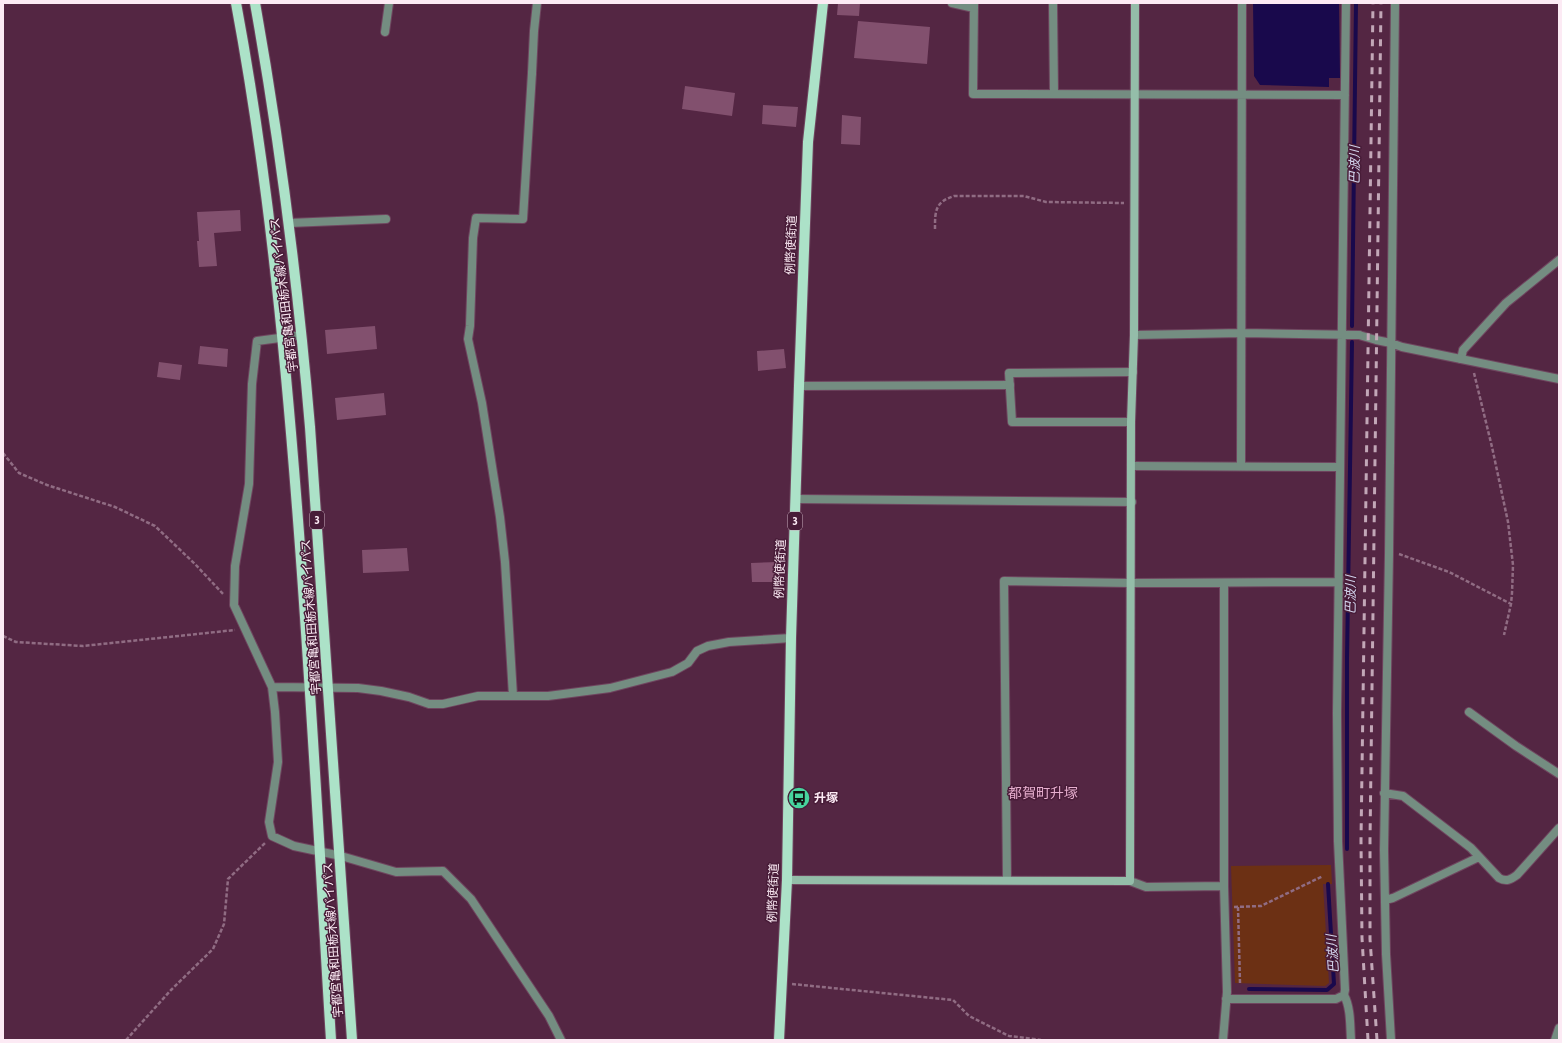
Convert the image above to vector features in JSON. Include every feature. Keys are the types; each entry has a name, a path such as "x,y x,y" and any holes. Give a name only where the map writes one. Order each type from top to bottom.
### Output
{"main road":[{"name":"宇都宮亀和田栃木線バイパス","path":"236,3 255,116 282,338 310,688 331,1040"},
{"name":"宇都宮亀和田栃木線バイパス","path":"255,3 273,110 289,223 302,335 341,856 352,1040"},
{"name":"例幣使街道","path":"779,1040 787,880 791,638 808,142 823,3"}],"street":[{"path":"385,32 389,3"},
{"path":"513,696 505,562 500,517 482,403 468,339 470,326 473,238 476,218 523,219 534,30 537,3"},
{"path":"952,3 974,5 973,94 1345,95"},
{"path":"1053,3 1054,94"},
{"path":"1130,881 1131,422 1134,372 1135,3"},
{"path":"1241,466 1242,3"},
{"path":"1346,3 1338,582 1338,841 1344,995 1347,1000 1351,1040"},
{"path":"1391,1040 1385,900 1384,793 1389,554 1395,3"},
{"path":"289,223 386,219"},
{"path":"1461,359 1463,350 1506,303 1559,260"},
{"path":"1134,335 1242,333 1359,335 1376,340 1391,342 1402,347 1559,379"},
{"path":"302,335 257,341 252,384 249,484 235,566 234,604 272,687 278,762 268,822 272,836 294,846 341,856 396,872 443,871 471,899 549,1016 561,1040"},
{"path":"1131,422 1012,422 1009,373 1134,372"},
{"path":"799,386 1010,384"},
{"path":"1132,466 1340,468"},
{"path":"796,499 1132,502"},
{"path":"1007,880 1004,581 1131,583 1338,582"},
{"path":"1223,1040 1226,999 1224,886 1224,583"},
{"path":"272,687 329,689 358,688 408,697 429,704 443,704 478,696 548,696 610,688 672,672 688,664 697,651 708,646 729,642 791,638"},
{"path":"1469,712 1516,746 1559,774"},
{"path":"1384,793 1403,796 1471,848 1499,878 1504,881 1511,880 1517,876 1559,828"},
{"path":"1385,900 1393,898 1479,857"},
{"path":"787,880 1130,881 1146,887 1224,886"},
{"path":"1226,999 1336,999 1344,995"},
{"path":"1555,1040 1559,1028"}],"path":[{"path":"935,229 936,213 940,203 947,198 954,196 1024,196 1046,202 1134,204"},
{"path":"1474,362 1473,375 1492,447 1508,522 1513,565 1512,604 1504,635"},
{"path":"3,453 19,473 46,485 115,507 155,526 234,604"},
{"path":"1389,554 1399,554 1449,572 1512,604"},
{"path":"3,636 16,642 83,646 245,629"},
{"path":"126,1040 171,990 212,949 224,924 228,879 272,836"},
{"path":"1232,907 1261,906 1323,876"},
{"path":"1238,907 1240,983"},
{"path":"783,984 953,1000 969,1016 1009,1036 1041,1040"}],"shaded area":[{"path":"1253,3 1339,3 1340,78 1329,78 1329,87 1260,85 1254,76"},
{"path":"1331,865 1332,884 1323,884 1329,983 1325,986 1235,983 1231,866"}],"building":[{"path":"838,3 860,3 859,16 837,15"},
{"path":"858,21 930,27 927,64 854,58"},
{"path":"685,86 735,93 732,116 682,109"},
{"path":"763,105 798,107 796,127 762,124"},
{"path":"842,115 861,117 860,145 841,144"},
{"path":"240,210 241,231 214,233 217,266 199,267 197,212"},
{"path":"375,326 377,349 327,354 325,330"},
{"path":"200,346 228,349 227,367 198,364"},
{"path":"784,349 786,368 758,371 757,351"},
{"path":"159,362 182,365 180,380 157,377"},
{"path":"384,393 386,415 337,420 335,398"},
{"path":"407,548 409,571 363,573 362,550"},
{"path":"779,562 779,582 752,582 751,563"}],"waterway":[{"name":"巴波川","path":"1352,326 1356,3"},
{"name":"巴波川","path":"1347,849 1347,658 1352,342"},
{"name":"巴波川","path":"1249,989 1327,990 1334,984 1328,884"}],"railway":[{"path":"1368,1040 1362,938 1361,840 1373,3"},
{"path":"1377,1040 1370,939 1370,840 1381,3"}],"place":[{"name":"升塚","path":"799,798"}],"district":[{"name":"都賀町升塚","path":"1043,793"}]}
